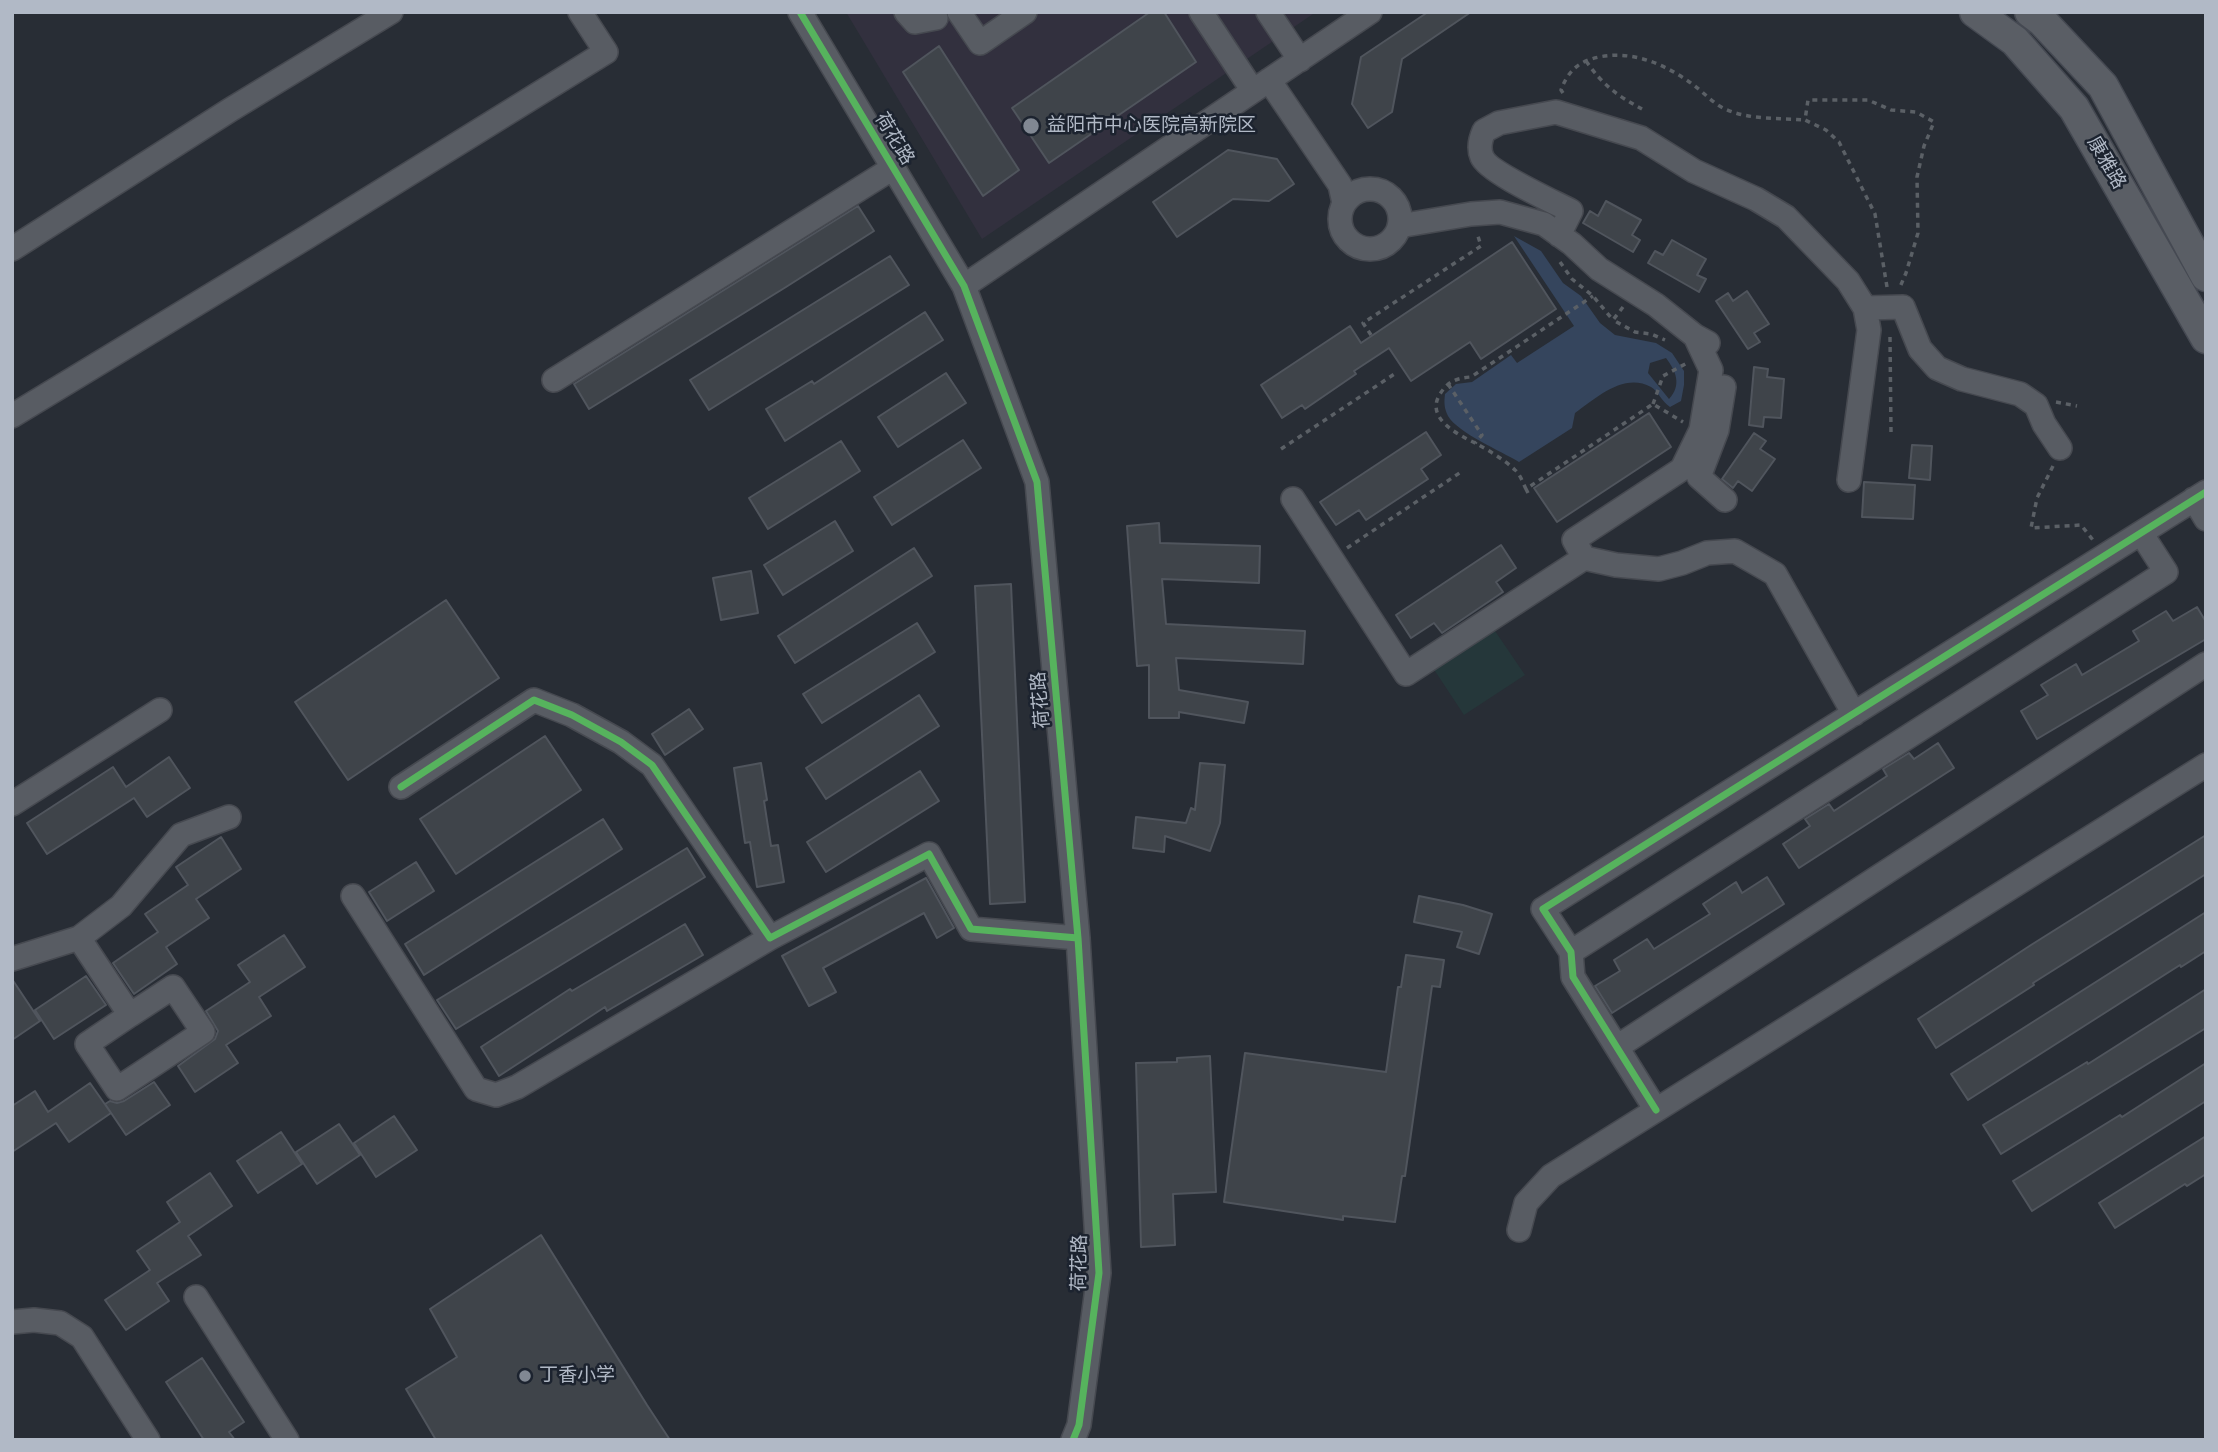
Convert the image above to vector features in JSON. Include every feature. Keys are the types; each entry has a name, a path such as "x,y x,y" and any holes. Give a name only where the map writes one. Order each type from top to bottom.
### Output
{"main road":[{"name":"康雅路","path":"1975,12 2015,41 2074,108 2206,338"},
{"name":"康雅路","path":"2030,12 2103,86 2206,276"}],"street":[{"path":"12,249 230,110 391,12"},
{"path":"12,416 606,52 580,12"},
{"name":"荷花路","path":"800,12 964,286 1037,482 1078,938 1099,1273 1079,1425 1073,1440"},
{"path":"906,12 915,22 936,18"},
{"path":"959,12 980,43 1025,12"},
{"path":"1201,12 1267,82 1349,178 1365,189 1382,191 1389,195 1399,209 1399,226 1391,241 1384,246 1366,249 1358,247 1345,236 1341,228 1340,211 1344,203 1349,196 1365,189"},
{"path":"1268,12 1300,60"},
{"path":"964,286 1370,12"},
{"path":"1267,82 1340,185 1344,203"},
{"path":"1558,246 1571,211 1499,173 1482,159 1479,143 1484,131 1499,123 1556,112 1587,120 1641,138 1694,171 1756,199 1786,217 1848,281 1865,308 1869,330 1849,481"},
{"path":"554,380 893,168"},
{"path":"1399,226 1500,212 1544,224 1558,246 1656,305 1695,336 1713,346 1727,369 1717,430 1699,477 1725,500"},
{"path":"1865,308 1903,307 1920,349 1937,368 1962,379 2020,394 2036,405 2044,424 2060,448"},
{"path":"1584,558 1574,540 1682,469 1691,425 1711,370 1695,336"},
{"path":"1293,499 1406,674 1584,558 1616,565 1659,569 1707,553 1735,551 1775,573 1854,714"},
{"path":"1657,1110 1573,977 1571,952 1544,909 2105,555 2141,533 2202,503"},
{"path":"1571,952 2166,572 2141,533"},
{"path":"1617,1047 2206,664"},
{"path":"401,787 534,700 572,715 621,742 652,765 770,938"},
{"path":"12,804 160,710"},
{"path":"1519,1230 1526,1203 1551,1176 2206,765"},
{"path":"12,960 79,937 121,906 181,835 229,817"},
{"path":"353,896 476,1089 496,1095 517,1087 770,938 929,854 971,929 1078,938"},
{"path":"79,937 130,1015"},
{"path":"173,987 203,1032 117,1089 87,1044 130,1015 173,987"},
{"path":"196,1297 287,1440"},
{"path":"12,1322 34,1320 60,1323 82,1337 148,1440"}],"path":[{"path":"1587,120 1561,90 1566,76 1586,60 1612,55 1641,57 1691,83 1724,109 1753,117 1805,120 1826,130 1839,142 1875,214 1889,307 1891,432"},
{"path":"1586,60 1600,81 1618,96 1642,109"},
{"path":"1805,120 1808,100 1868,100 1891,110 1916,112 1934,122 1924,146 1917,177 1918,233 1906,273 1889,307"},
{"path":"1371,335 1363,323 1481,246 1471,214"},
{"path":"1478,237 1489,230"},
{"path":"1558,246 1572,279 1593,296 1613,320 1634,332 1651,334 1668,341"},
{"path":"1613,320 1634,292"},
{"path":"1593,296 1471,377 1456,378 1448,384 1436,400 1437,412 1455,434 1475,443 1517,471 1527,491 1653,404 1663,376 1683,366"},
{"path":"1688,362 1691,372"},
{"path":"1280,449 1396,373"},
{"path":"1448,384 1482,435 1475,443"},
{"path":"1653,404 1691,425"},
{"path":"1685,412 1691,425"},
{"path":"2060,448 2050,476 2037,498 2031,528 2081,525 2105,555"},
{"path":"1331,559 1461,472"}],"shaded area":[{"name":"益阳市中心医院高新院区","path":"846,12 1316,12 982,239"},
{"path":"1493,628 1525,675 1464,715 1433,668"}],"water":[{"path":"1514,236 1541,251 1563,283 1581,296 1600,323 1615,335 1656,343 1672,353 1684,371 1681,401 1670,407 1651,387 1641,383 1621,385 1601,394 1575,413 1572,428 1519,462 1470,435 1448,416 1445,394 1456,384 1472,382 1511,355 1517,363 1574,326","holes":["1666,358 1676,383 1669,399 1648,373 1650,363"]}],"building":[{"path":"1150,12 1164,12 1196,62 1049,163 1012,108"},
{"path":"1428,12 1471,12 1402,59 1392,112 1368,128 1352,104 1361,57"},
{"path":"939,46 1019,170 983,196 903,72"},
{"path":"1228,150 1277,159 1294,184 1269,201 1233,199 1177,237 1153,202"},
{"path":"1606,201 1641,220 1632,235 1640,240 1633,252 1583,223 1590,211 1598,216"},
{"path":"858,206 874,231 589,409 574,384"},
{"path":"1672,240 1706,259 1697,275 1706,279 1699,292 1648,263 1655,251 1663,255"},
{"path":"1512,242 1556,309 1481,359 1470,342 1411,381 1389,348 1305,409 1302,405 1282,418 1261,385 1350,326 1361,343"},
{"path":"890,256 909,285 709,410 690,380"},
{"path":"1747,291 1769,324 1754,333 1760,342 1748,349 1716,301 1728,293 1733,301"},
{"path":"925,312 943,340 785,441 766,409 812,381 814,384"},
{"path":"1754,367 1768,369 1767,377 1784,379 1781,418 1764,417 1763,427 1749,425"},
{"path":"946,373 966,403 898,447 878,417"},
{"path":"1649,413 1671,447 1557,522 1534,488"},
{"path":"1426,432 1441,455 1421,469 1428,479 1366,520 1359,510 1336,525 1320,502"},
{"path":"1754,433 1766,441 1760,449 1775,459 1752,491 1738,481 1733,488 1722,479"},
{"path":"963,440 981,468 892,525 874,497"},
{"path":"841,441 860,471 768,529 749,498"},
{"path":"1912,445 1932,446 1930,480 1909,478"},
{"path":"1864,482 1915,485 1913,519 1862,517"},
{"path":"835,521 853,551 783,595 764,565"},
{"path":"1159,523 1160,543 1260,546 1259,583 1162,579 1166,624 1305,631 1303,664 1176,658 1179,690 1248,702 1244,723 1179,712 1179,718 1149,718 1149,665 1137,666 1127,526"},
{"path":"1501,545 1516,568 1496,582 1503,592 1442,633 1434,623 1411,638 1396,615"},
{"path":"914,548 932,576 795,663 778,636"},
{"path":"751,571 758,613 721,620 713,578"},
{"path":"1011,584 1025,902 990,904 975,586"},
{"path":"446,600 499,678 348,780 295,702"},
{"path":"2197,607 2206,622 2206,639 2037,739 2021,711 2048,695 2041,685 2076,664 2082,675 2139,641 2133,631 2166,611 2173,621"},
{"path":"917,623 935,652 822,723 803,694"},
{"path":"919,695 939,726 826,799 806,768"},
{"path":"689,709 703,729 665,755 652,734"},
{"path":"545,736 581,790 456,874 420,819"},
{"path":"1938,743 1954,768 1799,868 1783,844 1810,826 1805,819 1829,804 1834,811 1887,776 1883,769 1909,753 1914,759"},
{"path":"169,757 190,788 147,817 134,798 47,854 27,823 113,767 126,787"},
{"path":"761,763 771,846 778,845 784,882 757,887 750,842 745,843 734,768"},
{"path":"1200,763 1225,765 1220,823 1210,851 1165,836 1164,852 1133,848 1136,817 1186,823 1191,808 1195,810"},
{"path":"920,771 939,801 826,872 807,842"},
{"path":"603,819 622,849 424,975 405,944"},
{"path":"2206,835 2206,874 1936,1048 1918,1019"},
{"path":"221,837 241,869 196,899 209,918 166,947 177,964 134,994 113,963 158,932 145,914 188,885 176,867"},
{"path":"687,848 705,877 456,1029 437,1000"},
{"path":"416,862 434,891 387,921 369,892"},
{"path":"1767,877 1784,904 1612,1013 1595,986 1620,971 1614,960 1647,939 1654,949 1710,914 1703,904 1736,882 1742,893"},
{"path":"926,878 954,928 937,938 924,913 823,968 836,992 809,1006 782,956"},
{"path":"1419,896 1492,914 1479,954 1457,947 1462,932 1414,922"},
{"path":"2206,912 2206,951 1968,1100 1951,1074"},
{"path":"685,924 703,955 607,1011 605,1007 499,1076 481,1047 570,989 572,991"},
{"path":"284,935 305,967 259,997 271,1016 226,1045 238,1063 195,1092 178,1066 215,1039 218,1031 206,1011 250,982 238,965"},
{"path":"1406,955 1444,960 1440,987 1432,986 1405,1176 1402,1176 1395,1222 1343,1216 1343,1220 1224,1202 1245,1053 1386,1072 1398,987 1401,987"},
{"path":"86,976 106,1005 54,1039 35,1010"},
{"path":"12,979 40,1021 12,1040"},
{"path":"2206,989 2206,1028 2001,1154 1983,1125 2087,1062 2088,1064"},
{"path":"1210,1056 1216,1192 1173,1194 1175,1245 1141,1247 1136,1063 1177,1062 1177,1058"},
{"path":"2206,1063 2206,1101 2032,1211 2013,1181 2120,1115 2122,1117"},
{"path":"154,1082 170,1105 126,1135 105,1104 110,1101 124,1101"},
{"path":"90,1083 111,1113 69,1142 56,1123 12,1152 12,1106 35,1091 48,1112"},
{"path":"394,1116 417,1150 376,1177 354,1143"},
{"path":"339,1124 360,1155 317,1184 296,1152"},
{"path":"281,1132 302,1164 258,1193 237,1161"},
{"path":"2206,1136 2206,1174 2187,1186 2185,1184 2115,1228 2099,1203"},
{"path":"210,1173 232,1206 188,1236 201,1255 157,1283 169,1301 126,1330 105,1300 150,1270 137,1251 180,1222 167,1202"},
{"name":"丁香小学","path":"541,1235 670,1440 436,1440 406,1389 457,1357 430,1309"},
{"path":"202,1358 244,1422 229,1432 235,1440 204,1440 166,1382"}],"cycle path":[{"path":"800,12 964,286 1037,482 1078,938 1099,1273 1079,1425 1073,1440"},
{"path":"1656,1110 1573,977 1571,952 1543,909 2206,492"},
{"path":"401,787 534,700 572,715 621,742 652,765 770,938 929,854 971,929 1078,938"}],"place":[{"name":"益阳市中心医院高新院区","path":"1031,126"},
{"name":"丁香小学","path":"525,1376"}]}
